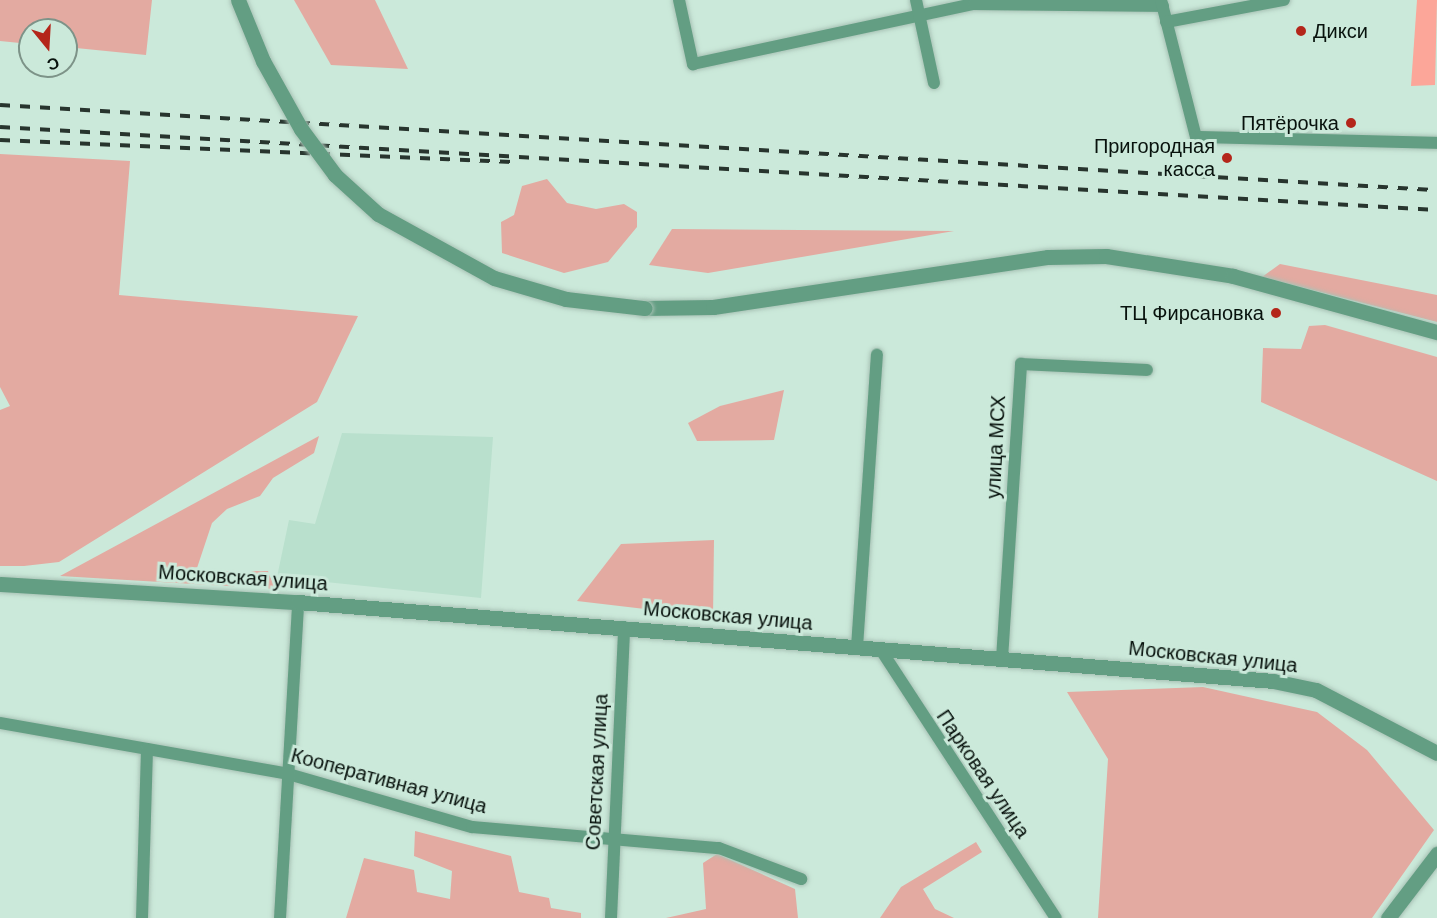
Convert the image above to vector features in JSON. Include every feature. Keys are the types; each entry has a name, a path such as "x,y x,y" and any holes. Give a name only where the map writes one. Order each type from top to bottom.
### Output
{"street":[{"path":"238,0 267,70 301,129 335,175 378,214 494,278 566,299 644,308 778,299 1048,257 1106,256 1233,276 1437,332"},
{"path":"679,0 693,64 919,13 974,4 1162,3 1196,136 1437,143"},
{"path":"916,0 934,83"},
{"path":"1166,22 1284,0"},
{"path":"857,648 878,355"},
{"name":"улица МСХ","path":"1002,659 1021,364 1147,370"},
{"name":"Московская улица","path":"0,584 298,602 624,627 1284,683 1316,690 1437,753"},
{"path":"280,918 298,602"},
{"name":"Советская улица","path":"611,918 624,627"},
{"name":"Парковая улица","path":"881,650 1056,918"},
{"name":"Кооперативная улица","path":"0,723 288,774 472,827 613,836 720,848 801,879"},
{"path":"142,918 147,749"},
{"path":"1388,918 1437,854"}],"shaded area":[{"path":"0,0 152,0 146,55 78,48 78,18 18,18 18,43 0,41"},
{"path":"294,0 375,0 408,69 331,65"},
{"path":"1417,0 1437,0 1435,85 1411,86"},
{"path":"0,154 130,161 119,295 358,316 317,402 59,562 24,566 0,566 0,410 10,406 0,387"},
{"path":"547,179 567,203 596,209 624,204 637,212 637,227 608,262 564,273 502,253 501,222 514,215 522,186"},
{"path":"672,229 954,231 708,273 649,265"},
{"path":"1280,264 1437,295 1437,322 1262,277"},
{"path":"1325,325 1437,357 1437,481 1261,402 1263,348 1301,349 1309,326"},
{"path":"784,390 774,440 697,441 688,423 720,406"},
{"path":"342,433 493,437 481,598 277,577 289,520 315,524"},
{"path":"319,436 314,453 273,478 260,496 227,509 212,523 196,571 268,571 275,589 60,576"},
{"path":"714,540 713,617 577,601 621,544"},
{"path":"1203,687 1317,712 1367,750 1434,830 1372,918 1098,918 1108,759 1067,692"},
{"path":"415,831 511,856 519,892 549,898 551,908 581,913 581,918 346,918 364,858 414,870 417,892 450,899 452,871 414,856"},
{"path":"976,842 982,852 923,889 935,909 954,918 880,918 901,887"},
{"path":"717,854 795,889 798,918 666,918 706,909 703,863"}],"railway":[{"path":"0,105 1437,190"},
{"path":"0,127 1437,210"},
{"path":"0,140 513,162"}],"place":[{"name":"Дикси","path":"1301,31"},
{"name":"Пятёрочка","path":"1351,123"},
{"name":"Пригородная касса","path":"1227,158"},
{"name":"ТЦ Фирсановка","path":"1276,313"}]}
